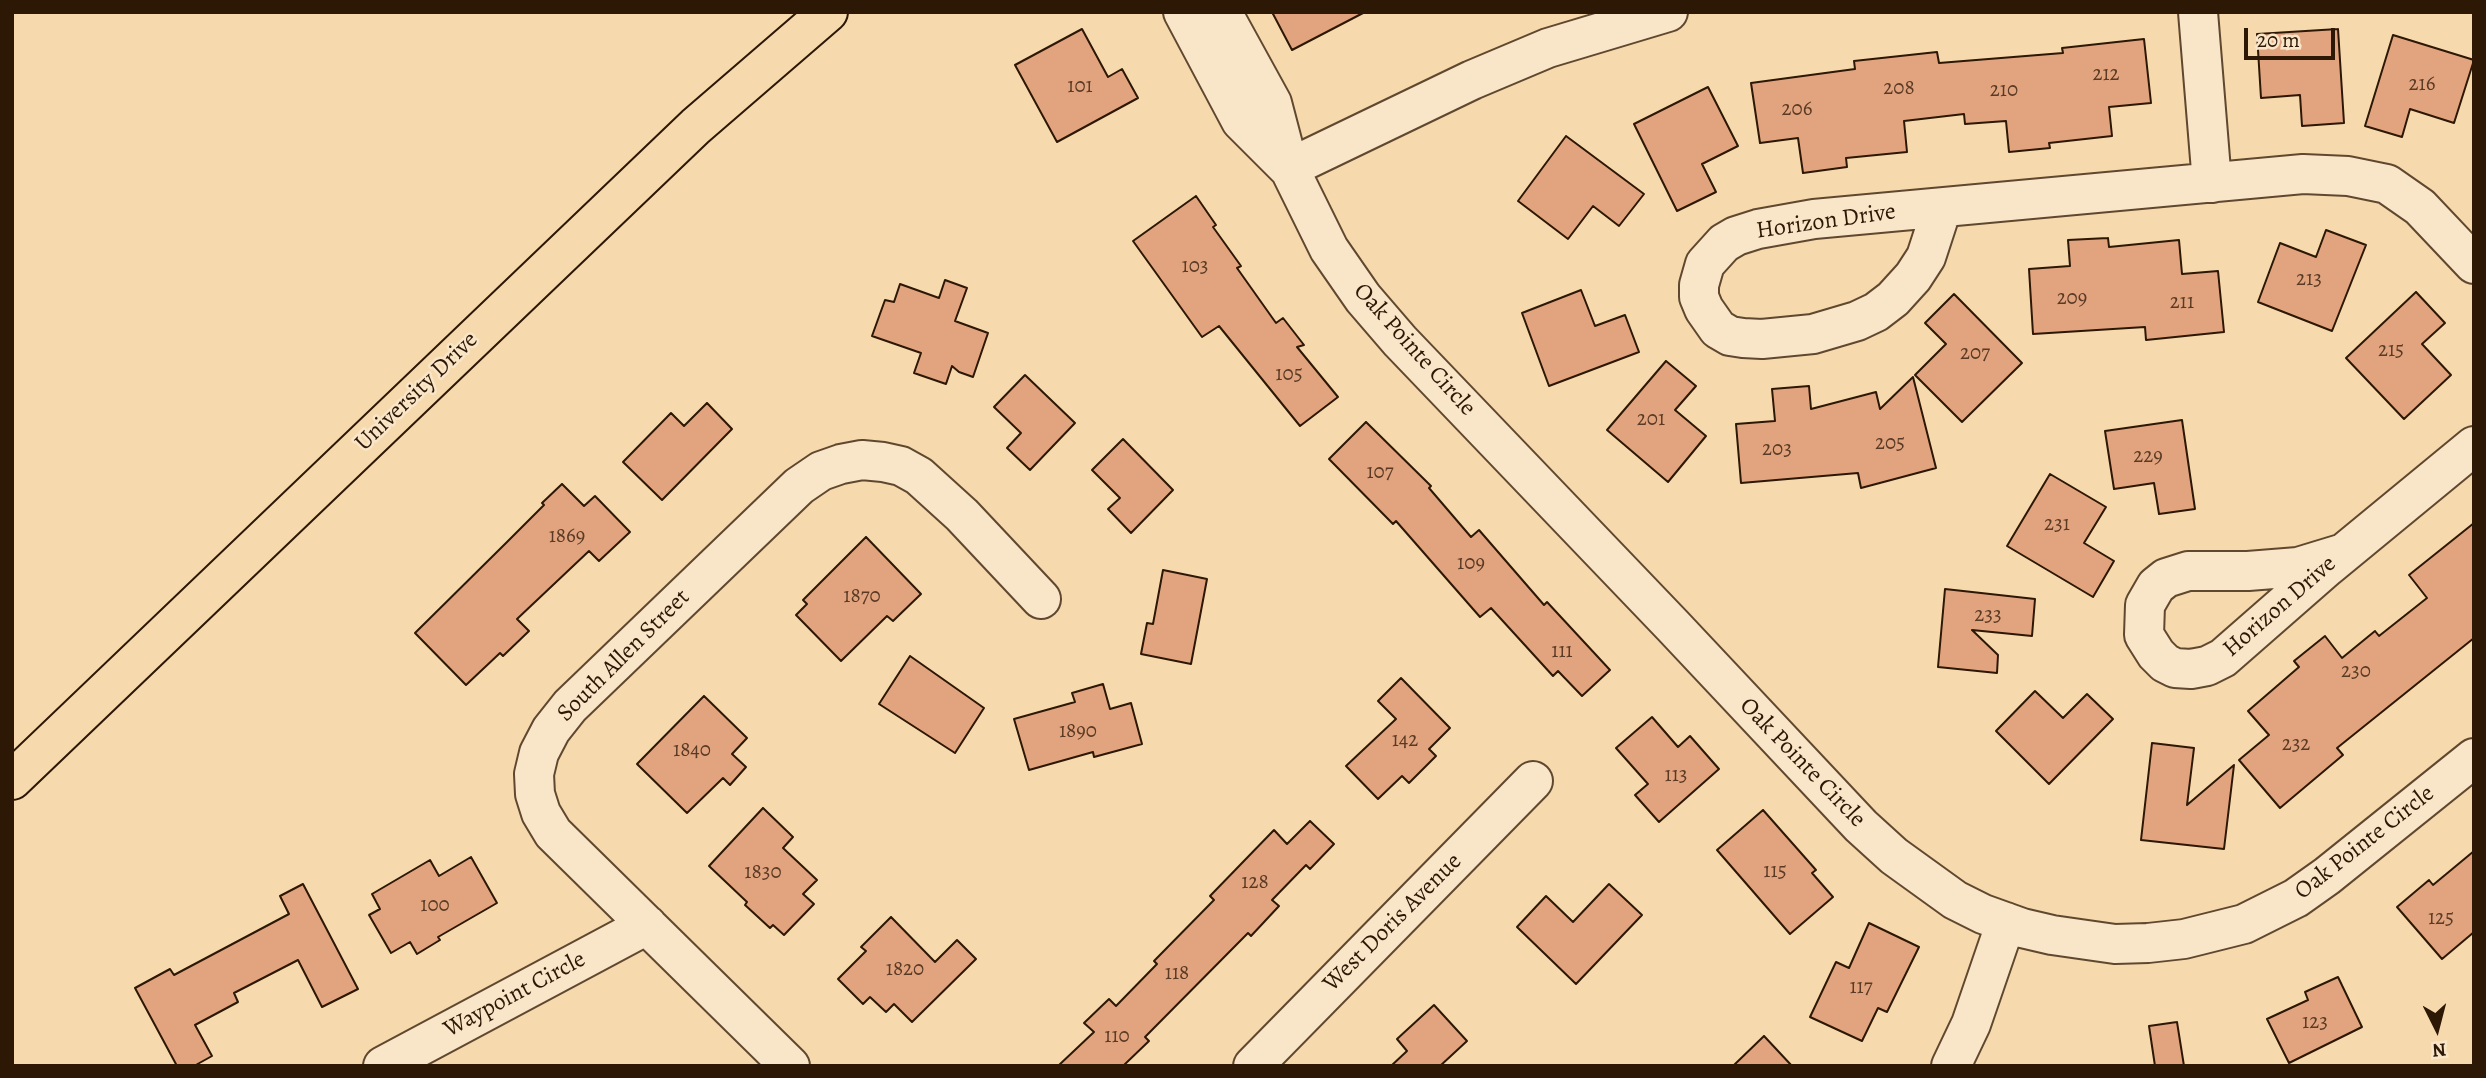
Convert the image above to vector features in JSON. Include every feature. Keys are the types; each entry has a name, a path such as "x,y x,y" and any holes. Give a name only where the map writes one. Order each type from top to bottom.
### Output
{"main road":[{"name":"University Drive","path":"12,780 687,135 828,12"}],"street":[{"name":"Oak Pointe Circle","path":"1183,12 1241,121 1289,168"},
{"name":"Oak Pointe Circle","path":"1222,12 1272,103 1289,168 1329,249 1363,298 1399,341 1636,586 1861,825 1894,856 1955,900 2006,922 2052,935 2115,944 2184,939 2244,924 2296,898 2327,876 2474,758"},
{"path":"1289,168 1548,48 1668,12"},
{"path":"2198,12 2212,183"},
{"name":"Horizon Drive","path":"1942,208 1926,257 1913,277 1893,299 1876,312 1857,321 1813,334 1743,338 1730,336 1718,329 1699,297 1701,274 1712,254 1736,236 1758,229 1814,219 2303,174 2332,174 2387,184 2420,207 2474,264"},
{"name":"Horizon Drive","path":"2344,553 2298,566 2248,571 2188,571 2166,578 2156,586 2145,605 2144,635 2165,663 2175,668 2207,666 2223,658 2344,553 2474,446"},
{"name":"South Allen Street","path":"790,1066 553,833 541,813 535,794 534,774 551,730 570,706 799,486 821,471 841,464 862,460 901,466 919,476 962,515 1041,599"},
{"name":"West Doris Avenue","path":"1253,1066 1533,781"},
{"path":"1951,1066 1971,1024 2006,922"},
{"name":"Waypoint Circle","path":"383,1066 647,925"}],"building":[{"path":"1272,12 1365,12 1292,50"},
{"path":"1082,29 1108,77 1122,69 1138,98 1057,142 1015,65"},
{"path":"2338,29 2344,123 2302,126 2300,95 2261,98 2257,34"},
{"path":"2393,35 2474,60 2454,123 2410,109 2402,137 2365,126"},
{"path":"2144,39 2151,103 2109,107 2112,136 2049,143 2050,148 2009,152 2006,121 1965,124 1964,114 1904,121 1907,152 1846,158 1847,167 1803,173 1798,138 1760,143 1751,83 1855,69 1854,61 1937,52 1939,63 2063,53 2062,48"},
{"path":"1708,87 1738,146 1702,164 1716,192 1677,211 1634,124"},
{"path":"1566,136 1644,194 1619,226 1593,206 1568,239 1518,201"},
{"path":"1196,196 1216,225 1213,227 1241,266 1237,268 1276,323 1283,318 1304,345 1297,347 1338,397 1300,426 1219,326 1202,337 1133,241"},
{"path":"2326,230 2366,245 2332,331 2258,302 2280,243 2316,257"},
{"path":"2108,238 2109,247 2179,240 2182,274 2218,271 2224,332 2146,340 2145,327 2033,334 2029,269 2070,266 2068,240"},
{"path":"945,280 967,288 955,321 988,333 973,377 952,366 946,384 914,373 921,353 872,336 885,300 894,302 900,284 939,298"},
{"path":"1581,290 1595,326 1625,315 1639,352 1549,386 1522,313"},
{"path":"2416,292 2445,323 2422,344 2451,375 2404,419 2346,358"},
{"path":"1954,294 2022,363 1962,422 1915,375 1946,344 1925,323"},
{"path":"1666,361 1696,386 1675,410 1706,436 1668,482 1607,430"},
{"path":"1025,375 1075,423 1030,470 1007,448 1021,433 994,407"},
{"path":"1913,377 1936,468 1861,488 1858,473 1741,483 1736,424 1775,421 1772,389 1809,386 1811,409 1876,392 1880,409"},
{"path":"707,403 732,429 662,500 623,462 671,413 684,426"},
{"path":"2182,420 2195,509 2159,514 2154,483 2114,489 2105,431"},
{"path":"1366,422 1431,486 1429,488 1471,537 1479,530 1544,605 1547,602 1610,670 1582,696 1558,671 1553,676 1491,608 1480,617 1396,521 1393,524 1329,459"},
{"path":"1123,439 1173,490 1131,533 1108,509 1120,498 1092,470"},
{"path":"2050,474 2106,507 2084,543 2114,561 2093,597 2007,546"},
{"path":"562,484 584,506 595,496 630,532 599,561 589,551 517,619 529,631 503,656 500,653 466,685 415,633"},
{"path":"2474,523 2474,638 2337,748 2343,755 2280,808 2239,760 2269,735 2248,711 2299,667 2294,661 2325,636 2342,658 2375,631 2379,636 2427,598 2409,575"},
{"path":"866,537 921,594 893,621 887,616 841,661 796,615 807,604 803,600"},
{"path":"1163,570 1207,579 1191,664 1141,654 1147,623 1153,624"},
{"path":"1945,589 2035,599 2032,636 1972,630 1998,655 1997,673 1938,667"},
{"path":"910,656 984,708 955,753 879,704"},
{"path":"1401,678 1450,728 1429,749 1436,756 1409,783 1402,776 1378,799 1346,766 1396,719 1378,701"},
{"path":"1103,684 1110,709 1131,703 1142,744 1094,757 1093,752 1029,770 1014,719 1075,702 1072,693"},
{"path":"2035,691 2063,718 2087,694 2113,719 2049,784 1996,731"},
{"path":"704,696 747,738 732,754 746,767 730,785 723,778 687,813 637,764"},
{"path":"1652,717 1678,747 1690,736 1719,769 1659,822 1635,795 1648,784 1616,748"},
{"path":"2152,743 2194,748 2187,805 2234,765 2224,849 2141,840"},
{"path":"763,808 793,837 783,848 817,880 803,894 814,904 784,935 773,925 770,928 745,905 747,902 709,866"},
{"path":"1763,810 1816,870 1812,873 1833,897 1790,934 1717,850"},
{"path":"1310,821 1334,844 1310,869 1306,865 1272,900 1279,906 1251,936 1248,933 1145,1037 1149,1041 1123,1066 1058,1066 1094,1032 1084,1023 1109,999 1116,1006 1157,964 1154,961 1214,900 1210,896 1274,830 1287,844"},
{"path":"2474,851 2474,932 2442,959 2397,907 2429,880 2433,885"},
{"path":"471,857 497,903 438,937 440,940 417,954 410,942 391,953 369,915 380,909 372,894 430,860 439,876"},
{"path":"303,884 358,989 322,1007 298,960 234,993 238,1002 195,1025 212,1056 194,1066 177,1066 135,988 170,969 174,975 289,914 280,896"},
{"path":"1609,884 1642,915 1576,984 1517,927 1546,896 1573,922"},
{"path":"891,917 935,962 957,940 976,959 912,1022 894,1004 886,1012 870,997 863,1004 838,979 866,951 861,947"},
{"path":"1869,923 1919,947 1887,1012 1878,1008 1862,1041 1810,1017 1836,962 1849,968"},
{"path":"2338,977 2362,1027 2289,1063 2267,1019 2308,1000 2305,992"},
{"path":"1434,1005 1467,1041 1440,1066 1391,1066 1407,1051 1397,1039"},
{"path":"2177,1022 2184,1066 2155,1066 2149,1026"},
{"path":"1764,1036 1792,1066 1733,1066"}]}
